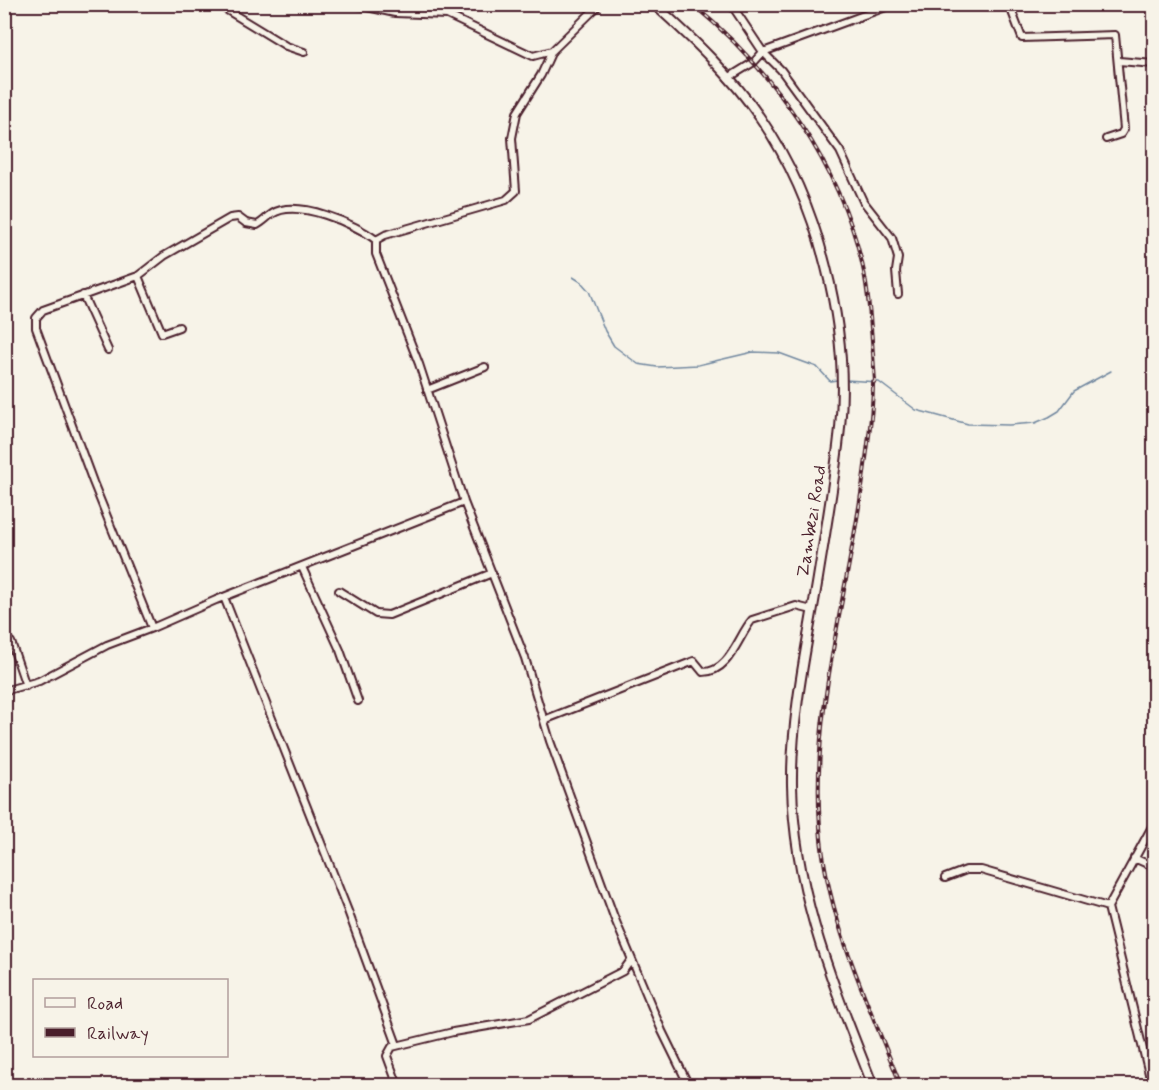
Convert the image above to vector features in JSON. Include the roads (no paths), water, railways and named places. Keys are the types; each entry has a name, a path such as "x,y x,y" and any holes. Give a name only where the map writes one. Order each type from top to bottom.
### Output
{"main road":[{"name":"Zambezi Road","path":"654,4 693,39 761,119 797,187 822,254 837,311 842,379 840,428 795,727 792,783 796,840 802,881 820,951 873,1086"}],"street":[{"path":"217,4 276,40 304,52"},
{"path":"353,4 395,13 447,15 533,56 552,51"},
{"path":"376,240 385,235 506,200 516,191 512,138 517,112 541,75 552,51 600,4"},
{"path":"731,4 763,52 781,70 840,151 863,201 892,238 898,258 896,271 898,294"},
{"path":"728,78 754,62 763,52 894,4"},
{"path":"1009,4 1022,38 1115,35 1124,129 1121,134 1106,138"},
{"path":"1119,61 1155,64"},
{"path":"152,628 89,474 36,328 36,318 43,310 138,276 164,256 230,218 238,217 246,223 257,225 282,210 322,213 365,231 376,240"},
{"path":"376,240 376,254 380,268 428,390 464,502 523,651 544,720 631,960 689,1086"},
{"path":"138,276 162,333 179,327"},
{"path":"83,295 108,350"},
{"path":"428,390 485,367"},
{"path":"4,691 39,681 107,645 464,502"},
{"path":"302,567 340,650 358,701"},
{"path":"339,591 376,614 389,615 492,573"},
{"path":"224,597 348,911 397,1045"},
{"path":"544,720 694,661 703,672 710,672 717,668 738,646 746,627 752,620 796,606 812,610"},
{"path":"11,642 26,686"},
{"path":"1152,1086 1108,907 1155,823"},
{"path":"1134,858 1155,867"},
{"path":"945,878 966,870 981,870 1108,907"},
{"path":"398,1086 387,1056 389,1050 397,1045 453,1032 530,1019 623,971 631,960"}],"waterway":[{"path":"573,277 589,291 605,331 614,346 638,364 657,367 698,365 753,352 779,353 817,367 830,381 837,380"},
{"path":"845,380 879,382 916,410 968,424 1009,425 1035,423 1049,417 1059,411 1074,391 1111,371"}],"railway":[{"path":"692,4 750,59 777,91 800,124 822,159 839,195 854,233 864,272 870,313 875,381 857,517 826,694 819,782 820,827 831,894 850,959 901,1086"}]}
